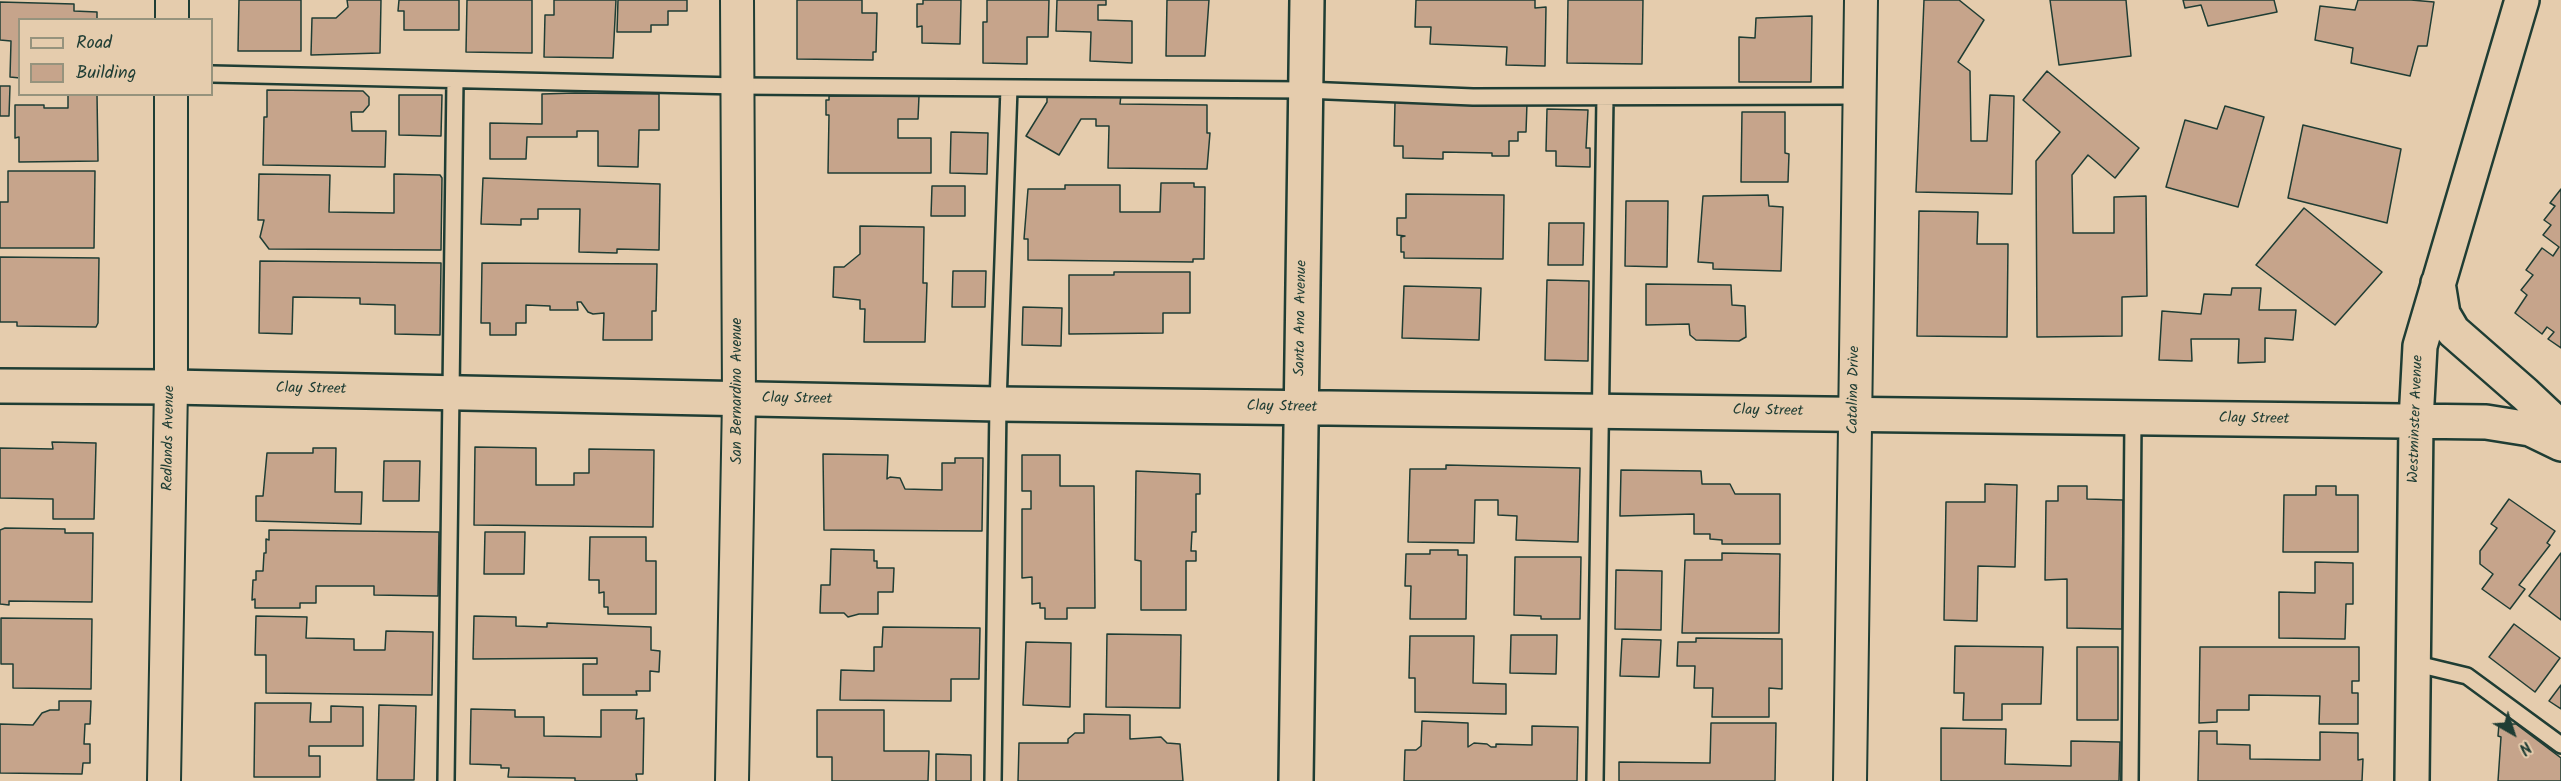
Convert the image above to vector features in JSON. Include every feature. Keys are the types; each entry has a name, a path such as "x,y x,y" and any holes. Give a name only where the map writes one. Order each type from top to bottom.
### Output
{"street":[{"path":"172,0 172,18"},
{"name":"San Bernardino Avenue","path":"732,781 739,399 737,0"},
{"name":"Santa Ana Avenue","path":"1296,781 1307,0"},
{"name":"Catalina Drive","path":"1850,781 1861,0"},
{"name":"Westminster Avenue","path":"2412,781 2416,421 2420,346 2522,0"},
{"name":"Redlands Avenue","path":"164,781 171,387 171,96"},
{"path":"2438,282 2443,314 2453,331 2561,428"},
{"name":"Clay Street","path":"0,386 171,387 998,404 2486,422 2529,429 2561,444"}],"lane":[{"path":"213,74 738,86 1305,90 1473,97 1859,96"},
{"path":"446,781 449,393 455,80"},
{"path":"993,781 998,404 1009,88"},
{"path":"1595,781 1605,97"},
{"path":"2130,781 2133,418"},
{"path":"2413,663 2467,676 2561,745"}],"building":[{"path":"239,0 301,0 301,51 238,51"},
{"path":"347,0 381,0 380,53 311,55 312,18 336,18 348,7"},
{"path":"399,0 459,0 459,30 404,30 404,11 398,11"},
{"path":"467,0 532,0 532,53 466,52"},
{"path":"554,0 616,0 613,58 544,57 545,15 554,15"},
{"path":"618,0 687,0 687,11 668,11 668,25 651,25 651,32 617,32"},
{"path":"797,0 862,0 862,13 877,13 876,52 873,52 873,60 797,59"},
{"path":"923,0 961,0 960,44 922,43 922,26 917,27 917,4 923,4"},
{"path":"987,0 1049,0 1048,37 1027,37 1027,64 983,63 983,22 987,22"},
{"path":"1057,0 1106,0 1106,5 1098,5 1098,20 1132,21 1132,63 1090,61 1091,32 1056,31"},
{"path":"1167,0 1209,0 1205,56 1166,56"},
{"path":"1416,0 1535,0 1535,8 1546,7 1545,66 1506,65 1507,47 1430,44 1431,27 1415,27"},
{"path":"1568,0 1643,0 1642,64 1567,63"},
{"path":"1924,0 1959,0 1984,20 1958,62 1970,71 1971,141 1987,141 1990,95 2014,96 2012,194 1916,192"},
{"path":"2050,0 2126,0 2131,56 2059,65"},
{"path":"2183,0 2274,0 2277,12 2208,26 2201,5 2185,8"},
{"path":"2358,0 2434,2 2427,46 2418,46 2410,76 2351,63 2353,48 2315,40 2320,6 2355,10"},
{"path":"0,2 74,4 74,11 97,12 97,18 18,18 18,78 10,77 11,41 0,40"},
{"path":"1812,16 1811,82 1739,82 1739,37 1755,38 1756,18"},
{"path":"2047,71 2139,148 2115,178 2088,155 2072,175 2073,233 2114,233 2114,197 2146,196 2147,296 2122,297 2122,336 2037,337 2036,161 2060,132 2023,100"},
{"path":"0,86 10,86 9,116 0,116"},
{"path":"267,90 363,91 369,97 369,105 363,112 351,112 352,131 386,131 385,167 263,165"},
{"path":"542,94 659,94 659,130 639,130 638,167 598,166 598,131 577,131 577,137 527,137 526,159 490,159 490,123 542,124"},
{"path":"1047,94 1121,95 1120,104 1207,105 1207,133 1210,133 1207,169 1108,168 1109,126 1096,126 1096,119 1081,119 1059,155 1026,136 1047,102"},
{"path":"399,95 442,95 441,136 399,135"},
{"path":"68,96 97,96 98,161 19,162 19,137 15,138 15,105 68,108"},
{"path":"829,96 919,96 918,119 898,119 898,138 931,138 931,173 828,173 829,115 826,115 826,100 829,100"},
{"path":"1404,98 1527,103 1526,132 1518,132 1518,141 1509,141 1509,156 1492,156 1492,153 1443,152 1443,159 1403,158 1403,146 1394,146 1395,102 1404,102"},
{"path":"2225,106 2264,117 2238,207 2166,187 2185,120 2217,129"},
{"path":"1547,109 1588,110 1586,148 1590,148 1590,167 1556,166 1556,151 1546,151"},
{"path":"1742,112 1785,112 1785,153 1789,154 1788,182 1741,182"},
{"path":"2303,125 2401,149 2387,223 2288,198"},
{"path":"951,132 988,133 987,174 950,173"},
{"path":"8,171 95,171 94,248 0,248 0,202 8,202"},
{"path":"259,174 330,175 329,212 394,213 394,174 440,175 442,178 441,250 269,249 260,237 264,220 258,220"},
{"path":"483,178 660,184 659,250 617,249 617,253 579,252 580,209 538,209 538,219 521,219 521,225 481,224"},
{"path":"1161,183 1194,183 1194,187 1205,187 1204,259 1193,259 1193,262 1028,260 1028,239 1024,239 1028,189 1065,189 1065,185 1120,185 1120,212 1160,212"},
{"path":"932,186 965,186 965,216 931,216"},
{"path":"2561,189 2561,348 2548,339 2554,332 2547,327 2542,334 2515,313 2527,295 2521,290 2533,275 2526,270 2542,248 2553,256 2559,247 2543,235 2551,225 2544,220 2555,206 2550,203"},
{"path":"1406,194 1504,195 1503,259 1404,258 1404,252 1401,252 1401,237 1405,236 1397,235 1397,218 1406,218"},
{"path":"1768,195 1769,206 1783,207 1781,271 1713,269 1713,263 1698,262 1703,196"},
{"path":"1626,201 1668,201 1667,267 1625,266"},
{"path":"2304,208 2382,272 2335,325 2256,265"},
{"path":"1919,211 1978,212 1977,244 2008,244 2007,337 1917,336"},
{"path":"1549,223 1584,223 1583,265 1548,265"},
{"path":"860,226 924,227 923,283 927,283 925,342 864,342 865,309 860,309 860,300 833,297 834,267 844,267 860,254"},
{"path":"0,257 99,258 98,323 96,327 17,326 17,322 0,322"},
{"path":"260,261 441,263 440,335 395,334 395,305 360,304 360,298 293,297 292,334 259,333"},
{"path":"482,263 657,264 656,311 652,311 652,340 603,340 604,313 588,312 581,302 577,302 578,310 550,310 550,306 526,305 526,323 516,323 516,335 490,335 490,323 481,323"},
{"path":"953,271 986,271 985,307 952,307"},
{"path":"1114,272 1190,272 1190,313 1163,313 1163,333 1069,334 1069,275 1114,275"},
{"path":"1547,280 1589,281 1588,361 1545,360"},
{"path":"1646,284 1731,285 1732,305 1745,306 1746,337 1739,341 1696,340 1690,335 1689,324 1646,325"},
{"path":"1404,286 1481,288 1479,340 1402,338"},
{"path":"2232,288 2261,288 2259,310 2296,310 2293,340 2265,338 2265,362 2238,363 2239,339 2191,339 2192,361 2159,360 2162,311 2201,314 2204,294 2231,295"},
{"path":"1023,307 1062,308 1061,346 1022,345"},
{"path":"52,442 96,443 94,519 53,519 53,499 0,498 0,448 53,449"},
{"path":"475,447 536,448 536,485 574,485 574,473 589,473 589,449 654,450 653,527 474,525"},
{"path":"313,448 336,448 335,492 362,492 361,524 256,521 256,496 263,496 267,453 313,453"},
{"path":"823,454 888,455 887,479 900,478 905,489 942,490 942,463 955,463 955,458 983,458 982,531 824,530"},
{"path":"1022,455 1060,455 1060,486 1094,486 1095,608 1067,608 1067,619 1045,619 1045,608 1040,608 1040,603 1032,604 1032,577 1022,578 1022,509 1031,509 1031,491 1022,491"},
{"path":"384,461 420,461 419,501 383,501"},
{"path":"1446,465 1580,468 1578,542 1516,540 1517,516 1498,515 1498,500 1475,500 1474,543 1408,542 1410,469 1446,469"},
{"path":"1621,470 1701,471 1702,484 1730,484 1735,494 1780,494 1780,544 1722,544 1722,540 1710,539 1710,534 1694,534 1694,514 1620,516"},
{"path":"1136,471 1200,474 1200,494 1196,494 1196,532 1192,532 1191,551 1196,551 1196,561 1186,561 1186,610 1141,610 1141,561 1135,560"},
{"path":"1985,484 2017,485 2015,567 1978,566 1977,621 1944,620 1946,502 1985,502"},
{"path":"2058,486 2087,486 2087,499 2123,500 2122,629 2067,628 2067,579 2045,580 2046,501 2058,501"},
{"path":"2316,486 2336,486 2336,495 2358,495 2358,552 2283,552 2284,495 2316,495"},
{"path":"2509,499 2555,531 2547,543 2550,545 2519,585 2525,589 2510,609 2482,589 2493,574 2480,564 2480,551 2497,528 2491,524"},
{"path":"5,528 65,529 65,533 93,533 92,602 9,601 9,605 0,604 0,530"},
{"path":"269,530 439,532 438,596 374,595 374,586 316,586 316,603 300,603 300,608 255,608 255,599 252,600 253,580 256,580 256,571 263,571"},
{"path":"485,532 525,532 524,574 484,574"},
{"path":"590,537 646,537 646,561 656,561 656,614 608,614 608,607 604,607 604,592 599,593 599,580 589,580"},
{"path":"831,549 874,550 874,561 877,561 877,568 894,568 893,592 878,592 878,614 859,614 848,617 844,613 820,613 821,585 830,585"},
{"path":"1430,550 1458,550 1458,555 1467,555 1466,619 1410,619 1411,586 1405,586 1406,554 1430,554"},
{"path":"1722,553 1780,554 1779,633 1682,633 1685,560 1722,560"},
{"path":"2561,553 2561,620 2529,596"},
{"path":"1515,557 1581,557 1580,619 1541,619 1541,616 1514,615"},
{"path":"2315,562 2353,563 2353,604 2346,604 2345,639 2279,638 2279,592 2315,593"},
{"path":"1616,570 1662,571 1661,630 1615,629"},
{"path":"256,616 307,617 306,638 354,639 354,650 385,650 386,631 433,632 432,695 266,693 266,655 255,655"},
{"path":"474,616 516,617 516,626 547,627 547,623 651,627 651,650 660,651 659,672 650,671 650,691 636,691 637,695 583,695 583,664 597,664 597,658 473,659"},
{"path":"1,618 92,619 91,689 13,688 13,664 1,664"},
{"path":"2514,624 2560,658 2535,692 2489,657"},
{"path":"883,627 980,628 979,679 951,679 951,701 840,700 841,670 874,671 874,647 882,647"},
{"path":"1107,634 1181,635 1180,708 1106,707"},
{"path":"1511,635 1557,635 1556,674 1510,673"},
{"path":"1410,636 1474,636 1473,683 1506,684 1506,714 1415,712 1415,678 1409,678"},
{"path":"1696,638 1782,639 1782,689 1769,688 1769,717 1712,717 1713,688 1694,688 1695,666 1677,666 1678,642 1696,642"},
{"path":"1622,639 1661,640 1659,677 1620,676"},
{"path":"1026,642 1071,643 1070,707 1023,705"},
{"path":"1955,646 2043,647 2041,704 2002,704 2002,720 1963,720 1964,693 1954,693"},
{"path":"2077,647 2118,647 2118,720 2077,720"},
{"path":"2200,647 2359,647 2359,681 2352,681 2352,693 2358,693 2358,724 2319,724 2320,696 2249,695 2249,710 2217,710 2217,722 2199,723"},
{"path":"2561,685 2561,709 2549,701"},
{"path":"59,701 91,701 90,724 85,724 84,744 90,744 90,763 83,763 82,774 0,773 0,724 33,725 42,713 59,710"},
{"path":"255,703 311,703 310,722 331,722 331,706 363,707 363,746 309,746 309,756 320,756 320,777 254,777"},
{"path":"379,705 416,706 414,780 377,780"},
{"path":"471,709 515,710 515,717 544,717 544,736 601,737 601,710 637,710 636,719 644,718 643,774 636,774 637,781 575,781 575,778 508,777 509,768 501,768 501,765 470,764"},
{"path":"817,710 884,710 884,751 929,751 928,781 832,781 832,757 817,757"},
{"path":"1084,714 1130,715 1130,739 1161,737 1167,743 1180,744 1183,781 1018,781 1019,743 1068,743 1068,739 1075,733 1084,733"},
{"path":"1422,721 1468,723 1468,747 1474,743 1487,744 1491,747 1496,747 1496,744 1532,745 1532,726 1578,727 1577,781 1404,781 1405,750 1416,750 1421,746"},
{"path":"1711,723 1776,723 1775,781 1619,781 1619,762 1710,763"},
{"path":"2499,724 2516,724 2561,758 2561,781 2498,781 2501,737 2498,736"},
{"path":"1941,728 2006,729 2005,764 2071,766 2071,741 2120,742 2119,781 1941,781"},
{"path":"2199,731 2217,731 2217,744 2250,745 2250,759 2320,760 2320,732 2358,733 2358,760 2363,759 2362,781 2198,781"},
{"path":"936,754 971,755 971,781 936,781"}]}
